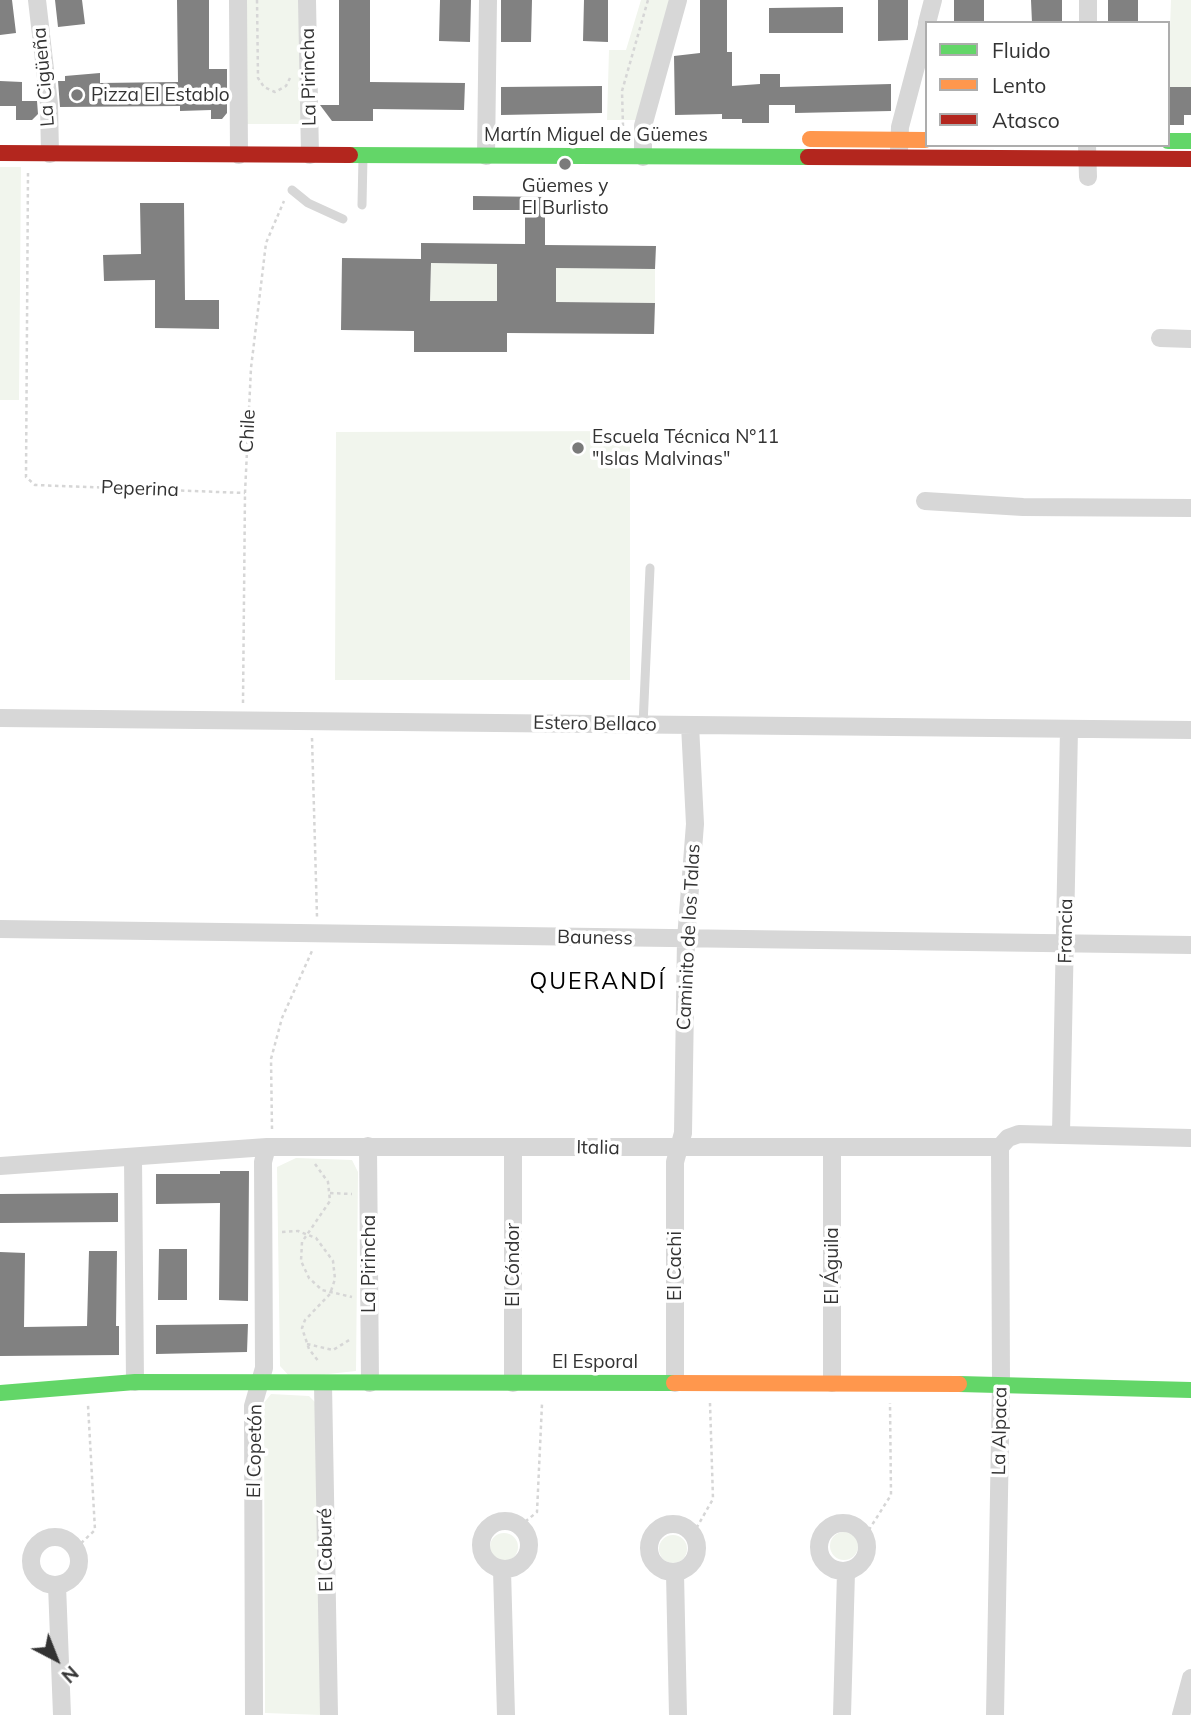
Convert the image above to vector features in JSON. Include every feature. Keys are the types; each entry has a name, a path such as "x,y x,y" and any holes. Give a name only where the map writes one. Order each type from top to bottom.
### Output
{"main road":[{"name":"Martín Miguel de Güemes","path":"623,132 649,145"},
{"name":"Martín Miguel de Güemes","path":"217,137 243,143"},
{"name":"Martín Miguel de Güemes","path":"306,143 331,137"},
{"path":"799,139 925,140"},
{"name":"Martín Miguel de Güemes","path":"0,153 50,140 306,143 363,155 487,142 649,145 898,158 1191,159"},
{"path":"1170,141 1191,141"},
{"name":"El Esporal","path":"0,1393 135,1382 1001,1384 1191,1390"}],"street":[{"name":"La Cigüeña","path":"37,0 49,104 50,140"},
{"path":"238,0 243,143"},
{"name":"La Pirincha","path":"306,143 307,0"},
{"path":"487,142 488,0"},
{"path":"649,145 643,126 678,0"},
{"path":"928,21 933,0"},
{"path":"1088,0 1088,21"},
{"path":"898,158 925,33"},
{"path":"1160,338 1191,338"},
{"path":"925,501 1023,507 1191,508"},
{"name":"Estero Bellaco","path":"0,718 1191,730"},
{"name":"Caminito de los Talas","path":"678,1149 683,1133 686,939 695,824 690,725"},
{"name":"Francia","path":"1061,1133 1069,729"},
{"name":"Bauness","path":"0,929 1191,945"},
{"name":"Italia","path":"0,1166 267,1147 832,1149 1000,1147 1008,1138 1019,1134 1191,1138"},
{"name":"La Pirincha","path":"368,1146 370,1383"},
{"name":"El Copetón","path":"254,1715 253,1406 264,1368 263,1162 267,1147"},
{"name":"El Cóndor","path":"513,1147 513,1383"},
{"name":"La Alpaca","path":"995,1715 1001,1384 1000,1147"},
{"name":"El Cachi","path":"675,1383 675,1162 678,1149"},
{"name":"El Águila","path":"832,1149 832,1383"},
{"path":"133,1158 135,1382"},
{"name":"El Caburé","path":"323,1384 329,1715"},
{"path":"505,1521 520,1526 529,1539 528,1555 517,1567 502,1570 494,1567 483,1556 481,1548 484,1532 490,1526 505,1521"},
{"path":"673,1524 688,1529 693,1534 698,1550 691,1565 676,1573 660,1569 654,1564 650,1542 658,1529 673,1524"},
{"path":"837,1524 853,1525 865,1536 868,1543 865,1559 860,1565 846,1572 838,1571 824,1563 819,1548 820,1540 830,1527 837,1524"},
{"path":"56,1536 76,1548 79,1564 72,1578 57,1585 42,1582 36,1577 31,1562 35,1547 41,1541 56,1536"},
{"path":"502,1570 506,1715"},
{"path":"842,1715 846,1572"},
{"path":"676,1573 678,1715"},
{"path":"57,1585 62,1715"},
{"path":"1181,1715 1191,1678"}],"lane":[{"path":"362,205 363,155"},
{"path":"292,190 309,203 343,219"},
{"path":"643,725 650,568"}],"path":[{"path":"257,0 261,83 275,92 286,86 291,76"},
{"path":"623,132 622,90 648,0"},
{"name":"Peperina","path":"28,168 26,477 35,485 245,493"},
{"name":"Chile","path":"243,720 245,493 251,368 263,256 275,216 292,190"},
{"path":"310,1161 323,1173 330,1193 326,1210 307,1233 300,1252 304,1270 315,1284 330,1294 351,1297 369,1295"},
{"path":"330,1193 368,1194"},
{"path":"264,1233 307,1233 323,1244 333,1261 335,1279 330,1294 305,1320 302,1328 307,1344 322,1365"},
{"path":"307,1344 333,1350 369,1328"},
{"path":"520,1526 537,1512 543,1383"},
{"path":"693,1534 713,1499 709,1383"},
{"path":"76,1548 95,1530 87,1384"},
{"path":"865,1536 891,1494 889,1384"}],"shaded area":[{"path":"244,0 301,0 304,124 245,124"},
{"path":"641,0 672,0 638,120 607,120 609,50 626,50"},
{"path":"1171,0 1191,0 1191,87 1170,87"},
{"path":"0,167 21,167 19,400 0,400"},
{"path":"431,263 497,264 497,301 430,301"},
{"path":"556,268 655,269 655,303 556,302"},
{"path":"630,431 630,680 335,680 336,432"},
{"path":"296,1158 352,1160 358,1172 356,1371 291,1378 280,1366 277,1167"},
{"path":"271,1394 309,1396 316,1403 321,1715 265,1713 264,1403"},
{"path":"844,1532 854,1536 858,1546 854,1556 844,1560 834,1556 830,1546 834,1536"},
{"path":"504,1533 514,1537 518,1547 514,1557 504,1561 494,1557 490,1547 494,1537"},
{"path":"673,1535 683,1539 687,1549 683,1559 673,1563 663,1559 659,1549 663,1539"}],"building":[{"path":"0,0 12,0 16,33 0,35"},
{"path":"55,0 82,0 85,24 58,27"},
{"path":"177,0 209,0 209,69 227,69 227,113 222,119 211,119 211,110 180,111 180,106 60,107 58,81 65,81 65,76 100,73 100,83 178,82"},
{"path":"339,0 370,0 370,82 465,83 464,110 373,109 373,121 332,121 320,105 339,105"},
{"path":"440,0 471,0 470,42 439,41"},
{"path":"501,0 532,0 531,42 501,42"},
{"path":"584,0 608,0 608,42 583,41"},
{"path":"700,0 727,0 727,52 732,52 732,86 760,84 760,74 780,74 780,87 891,84 891,111 795,113 795,105 769,105 769,123 742,123 742,119 722,119 722,114 675,115 674,56 700,53"},
{"path":"878,0 908,0 908,40 878,41"},
{"path":"954,0 984,0 984,21 954,21"},
{"path":"1031,0 1062,0 1062,21 1032,21"},
{"path":"1108,0 1138,0 1138,21 1108,21"},
{"path":"843,7 843,33 769,33 769,8"},
{"path":"0,81 22,82 22,101 37,101 38,114 32,120 16,120 16,106 0,106"},
{"path":"602,86 602,113 501,115 501,87"},
{"path":"1170,87 1191,87 1191,115 1184,115 1184,125 1170,125"},
{"path":"473,196 545,197 545,245 656,246 655,269 556,268 556,302 655,303 654,334 507,333 507,352 414,352 414,331 341,330 342,258 421,259 421,243 525,244 525,210 473,210","holes":["431,263 497,264 497,301 430,301"]},
{"path":"140,203 184,203 185,300 219,300 219,329 155,328 155,280 104,281 103,255 141,254"},
{"path":"220,1171 249,1171 248,1301 219,1300 220,1203 156,1204 156,1174 220,1174"},
{"path":"118,1193 118,1222 0,1223 0,1194"},
{"path":"159,1249 187,1249 187,1300 158,1300"},
{"path":"89,1251 117,1251 116,1326 119,1326 119,1355 0,1356 0,1252 25,1253 24,1327 87,1326"},
{"path":"248,1324 247,1352 156,1354 156,1325"}],"traffic: fast":[{"path":"1170,141 1191,141"},
{"path":"350,155 808,157"},
{"path":"0,1393 135,1382 674,1383"},
{"path":"959,1384 1191,1390"}],"traffic: slow":[{"path":"810,139 925,140"},
{"path":"674,1383 959,1384"}],"traffic: jam":[{"path":"0,153 350,155"},
{"path":"808,157 1191,159"}],"place":[{"name":"Pizza El Establo","path":"77,95"},
{"name":"Güemes y El Burlisto","path":"565,164"},
{"name":"Escuela Técnica N°11 \"Islas Malvinas\"","path":"578,448"}],"district":[{"name":"QUERANDÍ","path":"598,982"}]}
